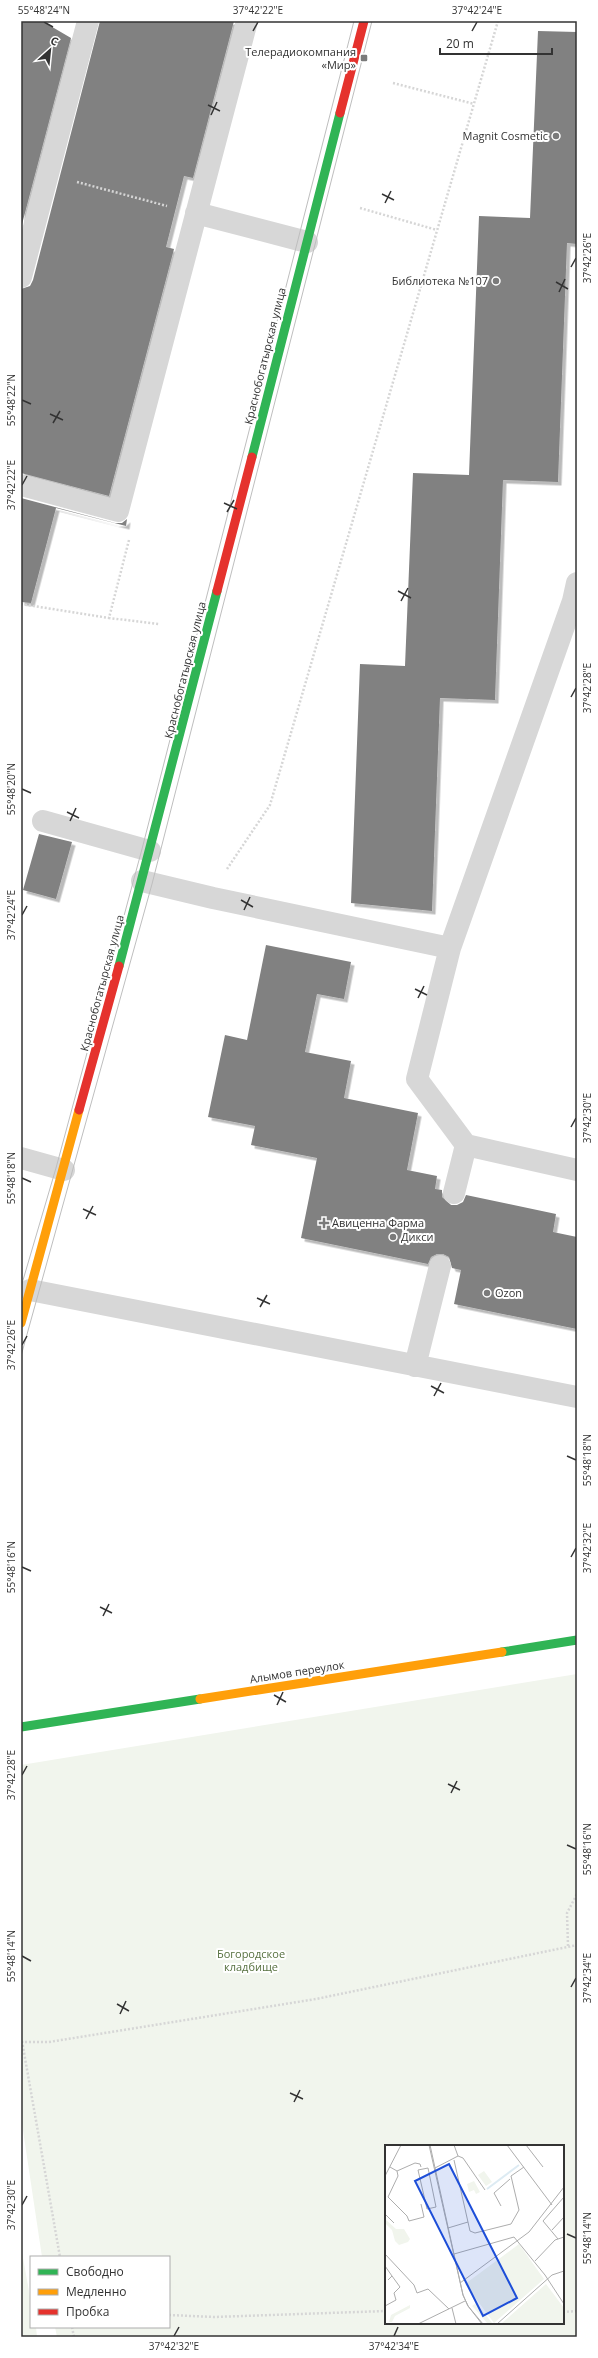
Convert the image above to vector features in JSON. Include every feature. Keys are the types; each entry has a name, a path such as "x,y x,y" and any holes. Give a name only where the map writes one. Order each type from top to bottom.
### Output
{"main road":[{"name":"Краснобогатырская улица","path":"21,1323 150,851 364,21"},
{"name":"Алымов переулок","path":"21,1726 577,1640"}],"lane":[{"path":"21,277 88,21"},
{"path":"21,485 118,511 247,21"},
{"path":"196,213 307,242"},
{"path":"576,595 450,948 417,1079 466,1145 577,1170"},
{"path":"43,821 150,851"},
{"path":"142,881 213,898 450,948"},
{"path":"454,1193 466,1145"},
{"path":"21,1158 64,1170"},
{"path":"415,1366 440,1266"},
{"path":"30,1290 577,1397"}],"path":[{"path":"213,898 225,872 270,806 498,21"},
{"path":"393,83 474,104"},
{"path":"48,175 168,206"},
{"path":"360,208 437,230"},
{"path":"21,604 108,618"},
{"path":"568,1946 568,1913 577,1894"},
{"path":"60,2256 22,2042 49,2042 316,1999 577,1945"},
{"path":"170,2315 214,2317 385,2311"},
{"path":"564,2312 577,2311"}],"green space":[{"name":"Богородское кладбище","path":"577,1674 577,2337 57,2337 55,2328 170,2328 170,2256 42,2256 21,2117 21,1765"},
{"path":"21,2247 30,2296 30,2328 36,2328 37,2337 21,2337"}],"building":[{"path":"21,21 42,21 71,38 21,228"},
{"path":"100,21 234,21 193,178 184,176 166,247 174,249 109,496 21,473 21,289 30,286 33,280"},
{"path":"538,31 577,32 577,244 567,243 558,482 503,480 495,700 440,698 432,911 351,903 360,664 405,666 413,473 469,475 479,216 530,218"},
{"path":"21,498 115,523 122,523 127,519 126,526 56,508 31,603 21,602"},
{"path":"39,834 72,842 56,899 23,890"},
{"path":"266,945 351,962 344,999 317,994 305,1052 351,1061 344,1098 418,1113 407,1170 437,1176 435,1189 442,1190 442,1197 451,1205 457,1205 463,1202 466,1195 556,1214 553,1232 577,1237 577,1329 454,1304 461,1270 452,1268 449,1257 443,1254 437,1254 431,1257 428,1264 301,1238 317,1158 251,1145 255,1126 208,1117 225,1035 247,1040"}],"tram line":[{"path":"21,1287 56,1168 142,849 354,21"},
{"path":"21,1356 152,884 372,21"}],"traffic: fast":[{"path":"252,457 340,113"},
{"path":"119,966 217,591"},
{"path":"502,1652 577,1640"},
{"path":"21,1727 200,1699"}],"traffic: slow":[{"path":"21,1323 79,1110"},
{"path":"200,1699 502,1652"}],"traffic: jam":[{"path":"340,113 364,21"},
{"path":"217,591 252,457"},
{"path":"79,1110 119,966"}],"place":[{"name":"Телерадиокомпания «Мир»","path":"364,58"},
{"name":"Magnit Cosmetic","path":"556,136"},
{"name":"Библиотека №107","path":"496,281"},
{"name":"Авиценна Фарма","path":"324,1223"},
{"name":"Дикси","path":"393,1237"},
{"name":"Ozon","path":"487,1293"}]}
